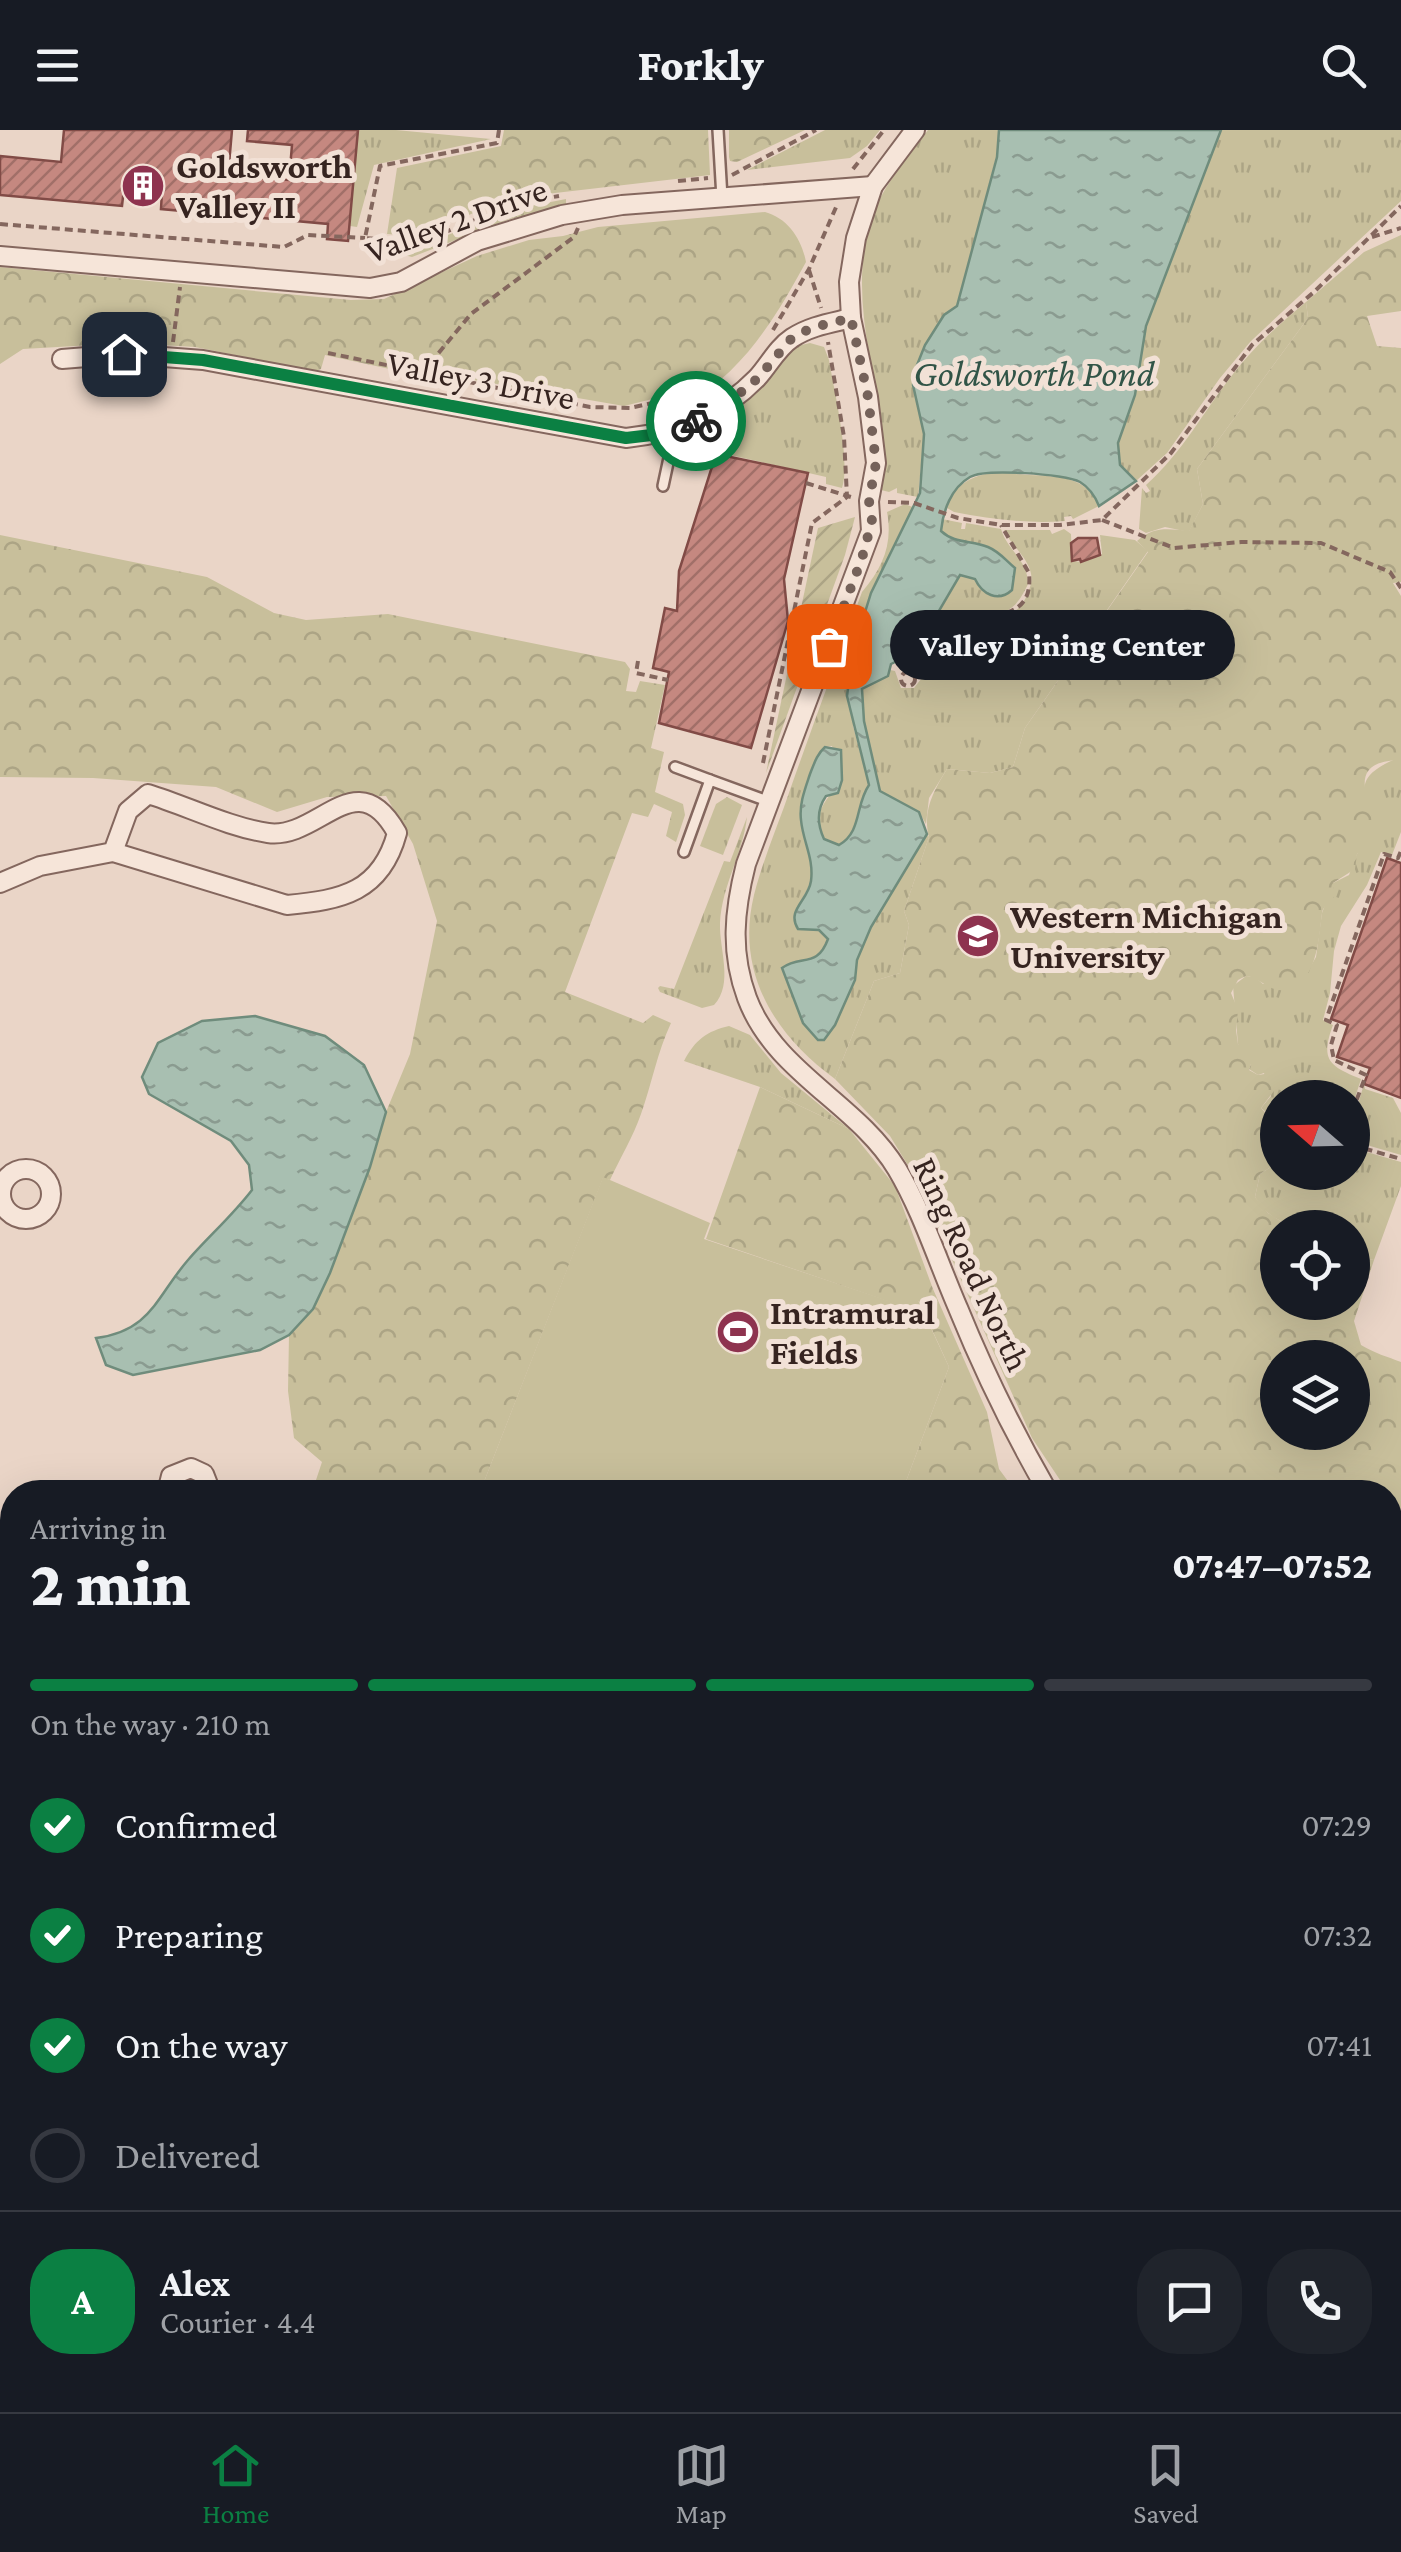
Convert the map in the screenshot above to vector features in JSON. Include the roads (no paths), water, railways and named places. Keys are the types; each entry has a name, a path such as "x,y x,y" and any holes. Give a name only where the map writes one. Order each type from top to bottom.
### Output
{"street":[{"name":"Ring Road North","path":"915,130 873,186 854,252 850,282 851,318 868,397 876,463 869,501 872,521 862,558 746,864 734,921 734,947 746,995 779,1051 864,1128 896,1168 984,1370 1042,1480"},
{"name":"Valley 2 Drive","path":"0,256 370,288 402,282 450,252 507,229 575,213 873,186"},
{"name":"Valley 3 Drive","path":"62,359 124,354 203,360 587,434 626,438 675,430 706,417 758,378 791,339 824,324 851,318"},
{"path":"0,884 40,866 113,852 287,904 315,902 356,893 385,865 396,833 386,814 360,801 340,805 317,821 272,834 148,794 128,810 113,852"},
{"path":"170,1480 184,1468 204,1474 206,1480"}],"lane":[{"path":"718,130 722,198"},
{"path":"663,486 675,430"},
{"path":"675,767 770,802"},
{"path":"684,852 710,780"}],"water":[{"name":"Goldsworth Pond","path":"999,130 1221,130 1146,326 1135,395 1118,443 1120,465 1136,481 1099,506 1084,484 1072,479 991,473 978,474 963,482 949,501 941,531 999,554 1015,568 1012,590 1001,596 991,595 975,579 960,575 929,628 910,641 905,657 891,664 888,676 862,689 864,721 880,791 919,812 927,834 871,927 857,960 855,980 835,1025 824,1040 818,1040 803,1023 782,968 814,958 828,939 819,930 798,929 795,922 812,873 801,820 802,802 820,753 825,747 841,750 842,780 838,793 826,796 819,817 824,839 839,845 855,826 869,785 847,696 853,651 871,593 920,493 924,434 913,385 915,370 944,315 957,306 997,157"},
{"path":"255,1016 325,1036 364,1065 386,1112 330,1273 313,1309 289,1335 260,1350 133,1375 106,1365 96,1338 141,1320 188,1260 252,1190 249,1165 231,1141 149,1094 142,1077 158,1043 202,1021"}],"place":[{"name":"Goldsworth Valley II","path":"143,186"},
{"name":"Valley Dining Center","path":"829,646"},
{"name":"Western Michigan University","path":"978,936"},
{"name":"Intramural Fields","path":"738,1332"}]}
